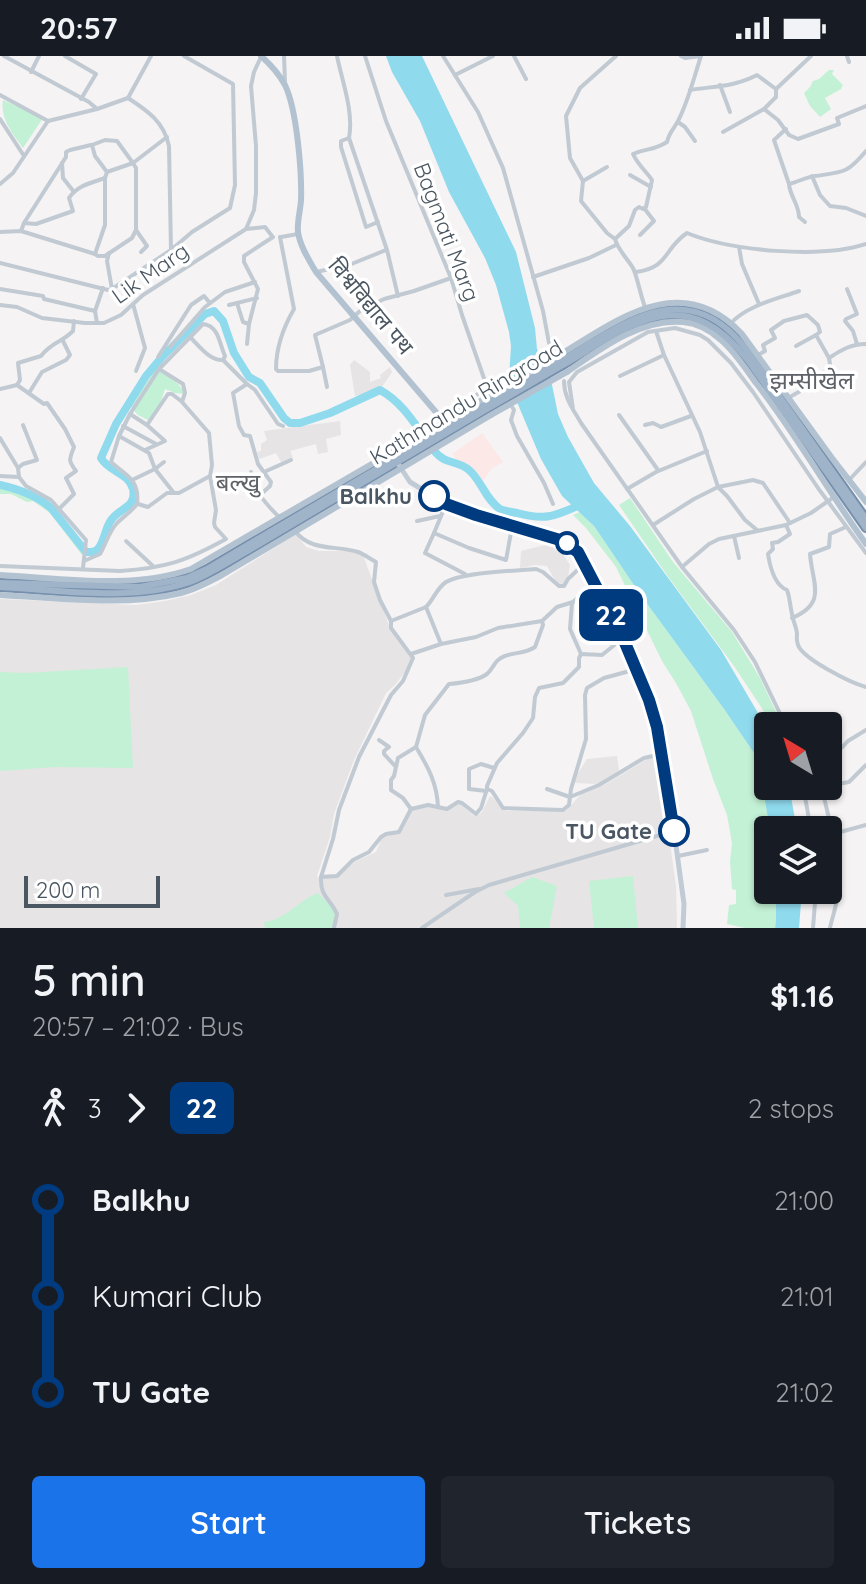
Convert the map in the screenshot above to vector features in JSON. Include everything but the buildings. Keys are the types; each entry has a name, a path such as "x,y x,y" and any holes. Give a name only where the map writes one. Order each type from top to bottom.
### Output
{"highway":[{"name":"Kathmandu Ringroad","path":"0,585 114,593 151,590 192,581 231,554 408,454 448,427 487,408 638,316 667,310 691,311 731,331 800,420 866,519"},
{"name":"Kathmandu Ringroad","path":"563,361 646,320 673,315 696,318 716,327 736,346 866,528"}],"main road":[{"name":"विश्वविद्याल पथ","path":"261,56 275,69 285,85 292,107 300,168 298,234 304,249 316,272 448,427"},
{"path":"563,361 627,315 645,307 686,303 708,309 731,323 758,355 800,420 866,502"},
{"path":"563,361 584,360 633,332 664,323 685,322 702,327 724,342 800,438 831,499 866,544"},
{"path":"0,595 124,601 185,592 222,575 295,531 448,427"},
{"path":"396,461 410,482 446,504 567,543 585,563 623,638 649,700 662,754 678,856 684,904 683,928"},
{"path":"0,575 137,581 167,576 231,554 279,517 396,461"}],"street":[{"path":"4,56 97,109"},
{"path":"30,72 39,56"},
{"path":"65,56 96,74 81,99"},
{"path":"0,184 13,173 48,121 128,98 151,56"},
{"path":"0,263 112,289 230,208 235,185 233,84 184,56"},
{"path":"261,56 251,86 256,193 254,210 246,229 265,227 273,237"},
{"path":"284,56 285,85"},
{"path":"337,56 347,103 349,138 387,250 398,296"},
{"name":"Bagmati Marg","path":"365,56 386,121 451,278 487,387"},
{"path":"443,56 478,112 503,168 551,345 563,361"},
{"path":"455,75 493,56"},
{"path":"514,56 526,79"},
{"path":"616,56 580,88 566,116 570,158 583,181 581,201 616,242 636,272 645,307"},
{"path":"644,208 652,180 633,154 655,149 667,142 668,134 678,122 701,56 681,56"},
{"path":"723,132 764,109 776,97 776,89 811,56"},
{"path":"690,90 732,86 757,75 776,89"},
{"path":"720,85 730,112"},
{"path":"0,95 48,121"},
{"path":"128,98 153,115 167,137 171,250"},
{"path":"764,109 778,120 789,135 798,139 839,124 837,118 866,106"},
{"path":"0,119 24,156"},
{"path":"678,122 695,141"},
{"path":"786,129 774,140 791,195 798,205 799,217 805,222"},
{"path":"24,223 36,224 76,212 69,198 81,186 133,163 167,137"},
{"path":"349,138 340,143 366,227 378,222"},
{"path":"0,232 21,231 102,256 132,238 136,230 136,168 117,141 105,140 66,152 21,231"},
{"path":"92,145 106,175 105,225 95,254"},
{"path":"789,184 812,176 839,173 854,166 866,151"},
{"path":"62,163 63,178 74,192"},
{"path":"583,181 607,167"},
{"path":"630,175 651,187"},
{"path":"812,176 820,195 830,206 866,216"},
{"path":"533,277 589,258 616,242 639,207 644,208 654,221 640,235"},
{"name":"Lik Marg","path":"0,305 17,307 42,318 85,323 111,320 167,279 246,229"},
{"path":"136,230 147,246 141,252"},
{"path":"636,272 650,270 661,263 687,233 718,244 739,247 818,251 845,250 866,244"},
{"path":"247,344 258,289 244,256 273,237 298,234"},
{"path":"280,237 294,309 279,341 276,369 309,371 323,367"},
{"path":"739,247 742,264 759,305"},
{"path":"316,272 349,265 387,250"},
{"path":"109,253 107,261 112,289"},
{"path":"327,387 315,335 350,320 384,299 451,278"},
{"path":"158,357 210,303 225,292 255,282"},
{"path":"97,323 95,311 103,288"},
{"path":"0,289 43,296 53,302 95,311"},
{"path":"847,289 857,314 845,321 853,331 857,344"},
{"path":"731,323 737,316 759,305 799,291"},
{"path":"171,343 191,305 201,296 205,296 210,303"},
{"path":"229,305 257,298"},
{"path":"237,303 243,322 249,324"},
{"path":"133,304 145,348 136,371"},
{"path":"758,355 765,351 763,345 775,338 771,330 784,321 807,315 815,321 820,332 796,346"},
{"path":"0,389 17,385 20,380 18,363 41,356 46,348 63,341 73,331 74,321"},
{"path":"182,321 187,327"},
{"path":"84,560 100,554 109,534 137,504 137,489 132,480 111,462 123,426 159,369 203,324 211,325 218,335 225,356 223,360"},
{"path":"573,409 569,390 573,375 622,346 648,332 675,328 700,335 731,363 831,499 846,527 866,553"},
{"path":"656,331 707,451 718,487 757,530"},
{"path":"788,398 820,380 821,373 832,370 816,335"},
{"path":"190,337 213,358 223,360 255,390 278,424 283,426"},
{"path":"29,393 42,372 70,355 63,341"},
{"path":"829,358 845,348 866,344"},
{"path":"620,376 664,355"},
{"path":"731,363 738,358"},
{"path":"159,369 183,384 185,393 182,402"},
{"path":"564,381 567,401 581,423 682,567 734,630 755,662 780,712"},
{"path":"453,447 448,427 459,408 493,383 500,388 514,410 511,420 517,436 553,504"},
{"path":"247,384 233,393 239,426 244,435 250,436 258,464 272,484 259,496"},
{"path":"17,385 44,404 47,403 74,447 69,458 76,471 66,478 74,494 60,508"},
{"path":"0,566 120,571 154,567 194,556 226,539 215,527 209,433 172,394 168,394 147,425"},
{"path":"130,414 165,441 144,451"},
{"path":"619,415 658,470"},
{"path":"645,425 653,423 661,427 691,416"},
{"path":"18,468 37,460 23,425"},
{"path":"123,426 157,444"},
{"path":"119,436 149,453 155,469 174,493"},
{"path":"0,438 26,486 60,508 86,540 83,569"},
{"path":"627,489 658,470 707,451"},
{"path":"264,472 291,460"},
{"path":"132,480 164,462"},
{"path":"850,479 866,462"},
{"path":"251,472 259,496 279,517"},
{"path":"0,476 19,477"},
{"path":"137,504 148,507 167,493 179,493 210,476"},
{"path":"653,525 718,487 753,480 763,483 788,524 790,534 772,543 773,549 768,554 778,584 789,594 797,643 803,654 854,684 866,687"},
{"path":"682,567 719,539 777,528 811,513 831,499"},
{"path":"446,504 425,553 467,575"},
{"path":"417,521 440,516"},
{"path":"504,572 512,527"},
{"path":"792,618 811,607 815,601 815,577 810,554 829,547 830,534 846,527"},
{"path":"295,531 311,544 355,551 376,562 374,582 380,600 391,621 391,628 413,658 359,757 339,810 320,886 337,914 334,928"},
{"path":"434,533 506,560"},
{"path":"734,536 739,558"},
{"path":"126,541 154,567"},
{"path":"391,621 426,607 437,590 457,577 536,569 559,586 564,586 585,563"},
{"path":"411,654 498,628 542,621 557,607 572,602 595,582"},
{"path":"321,877 337,876 353,860 369,852 381,837 399,832 411,809 428,805 447,809 458,802 476,814 481,808 494,768 533,718 539,688 563,683 579,667 581,654 570,629 572,602"},
{"path":"426,607 441,644"},
{"path":"411,809 403,798 391,790 391,780 398,758 416,747 425,715 449,684 486,675 498,659 533,649 542,621"},
{"path":"581,654 602,655 623,638"},
{"path":"494,768 481,764 469,769 469,789 492,791 506,809 563,810 569,805 586,739 587,688 604,678 637,669"},
{"path":"842,748 866,730"},
{"path":"379,740 389,747 384,754 395,766"},
{"path":"416,747 430,770 437,790 438,807"},
{"path":"547,789 570,797 599,785 644,758 662,754"},
{"path":"842,783 849,782 866,765"},
{"path":"842,832 866,825"},
{"path":"422,928 489,885 674,831"},
{"path":"678,856 707,850"},
{"path":"446,895 481,889"},
{"path":"813,928 815,904"},
{"path":"830,928 836,904"}],"shaded area":[{"path":"354,360 370,372 370,382 381,378 380,375 390,367 392,372 380,390 355,396 350,365"},
{"path":"340,421 341,435 326,439 328,452 318,454 316,444 290,451 293,457 282,464 276,453 259,459 257,452 261,451 261,444 267,440 264,431"},
{"path":"482,433 503,462 492,468 482,482 452,454"},
{"path":"296,534 306,547 363,555 391,631 411,659 405,672 386,693 354,760 334,814 317,876 320,879 341,874 356,861 376,852 382,837 398,833 411,811 423,806 448,810 461,804 477,816 491,796 506,811 566,811 582,793 604,785 649,758 658,756 676,886 677,928 0,928 0,599 136,605 165,601 216,585"},
{"path":"553,543 554,549 563,554 570,565 563,585 556,582 547,566 520,568 521,551"},
{"path":"617,756 617,772 597,784 575,783 587,759"}],"green space":[{"path":"834,70 832,74 843,85 825,98 831,109 820,117 804,93 813,81"},
{"path":"3,100 43,118 23,148 5,119"},
{"path":"156,369 176,383 184,394 165,389 150,421 130,406"},
{"path":"0,484 29,491 50,505 84,548 82,555 50,513 33,501 0,494"},
{"path":"630,498 673,562 732,632 776,712 764,712 619,505"},
{"path":"580,512 594,526 754,753 754,800 765,800 768,816 754,816 754,904 776,904 775,928 745,928 727,924 729,905 736,904 730,861 732,843 727,815 691,711 662,661 616,567 573,515"},
{"path":"128,667 133,768 55,767 0,771 0,672"},
{"path":"633,876 638,928 594,928 589,881"},
{"path":"532,877 557,886 549,928 520,928 518,906 504,893"},
{"path":"318,893 336,912 333,928 265,928 264,922 279,918"}],"water":[{"path":"386,56 422,56 516,252 535,328 537,349 550,375 558,414 568,437 594,483 630,526 721,650 757,712 754,712 754,753 594,526 562,496 541,459 509,378 511,346 496,285 449,192 420,121"},
{"path":"792,800 794,816 768,816 765,801"},
{"path":"776,904 801,904 799,928 775,928"}],"waterway":[{"path":"0,485 46,504 86,552 97,550 110,522 130,504 134,495 127,479 101,458 116,424 146,376 162,357 205,314 214,311 223,321 234,353 249,377 260,383 290,423 300,423 330,413 380,390 403,409 437,454 469,470 500,509 544,517 582,504"}],"bus line":[{"name":"22","path":"434,496 476,515 560,540 578,552 623,638 649,700 657,727 674,831"}],"place":[{"name":"Balkhu","path":"434,496"},
{"name":"TU Gate","path":"674,831"}],"district":[{"name":"झम्सीखेल","path":"812,380"},
{"name":"बल्खु","path":"238,482"}]}
